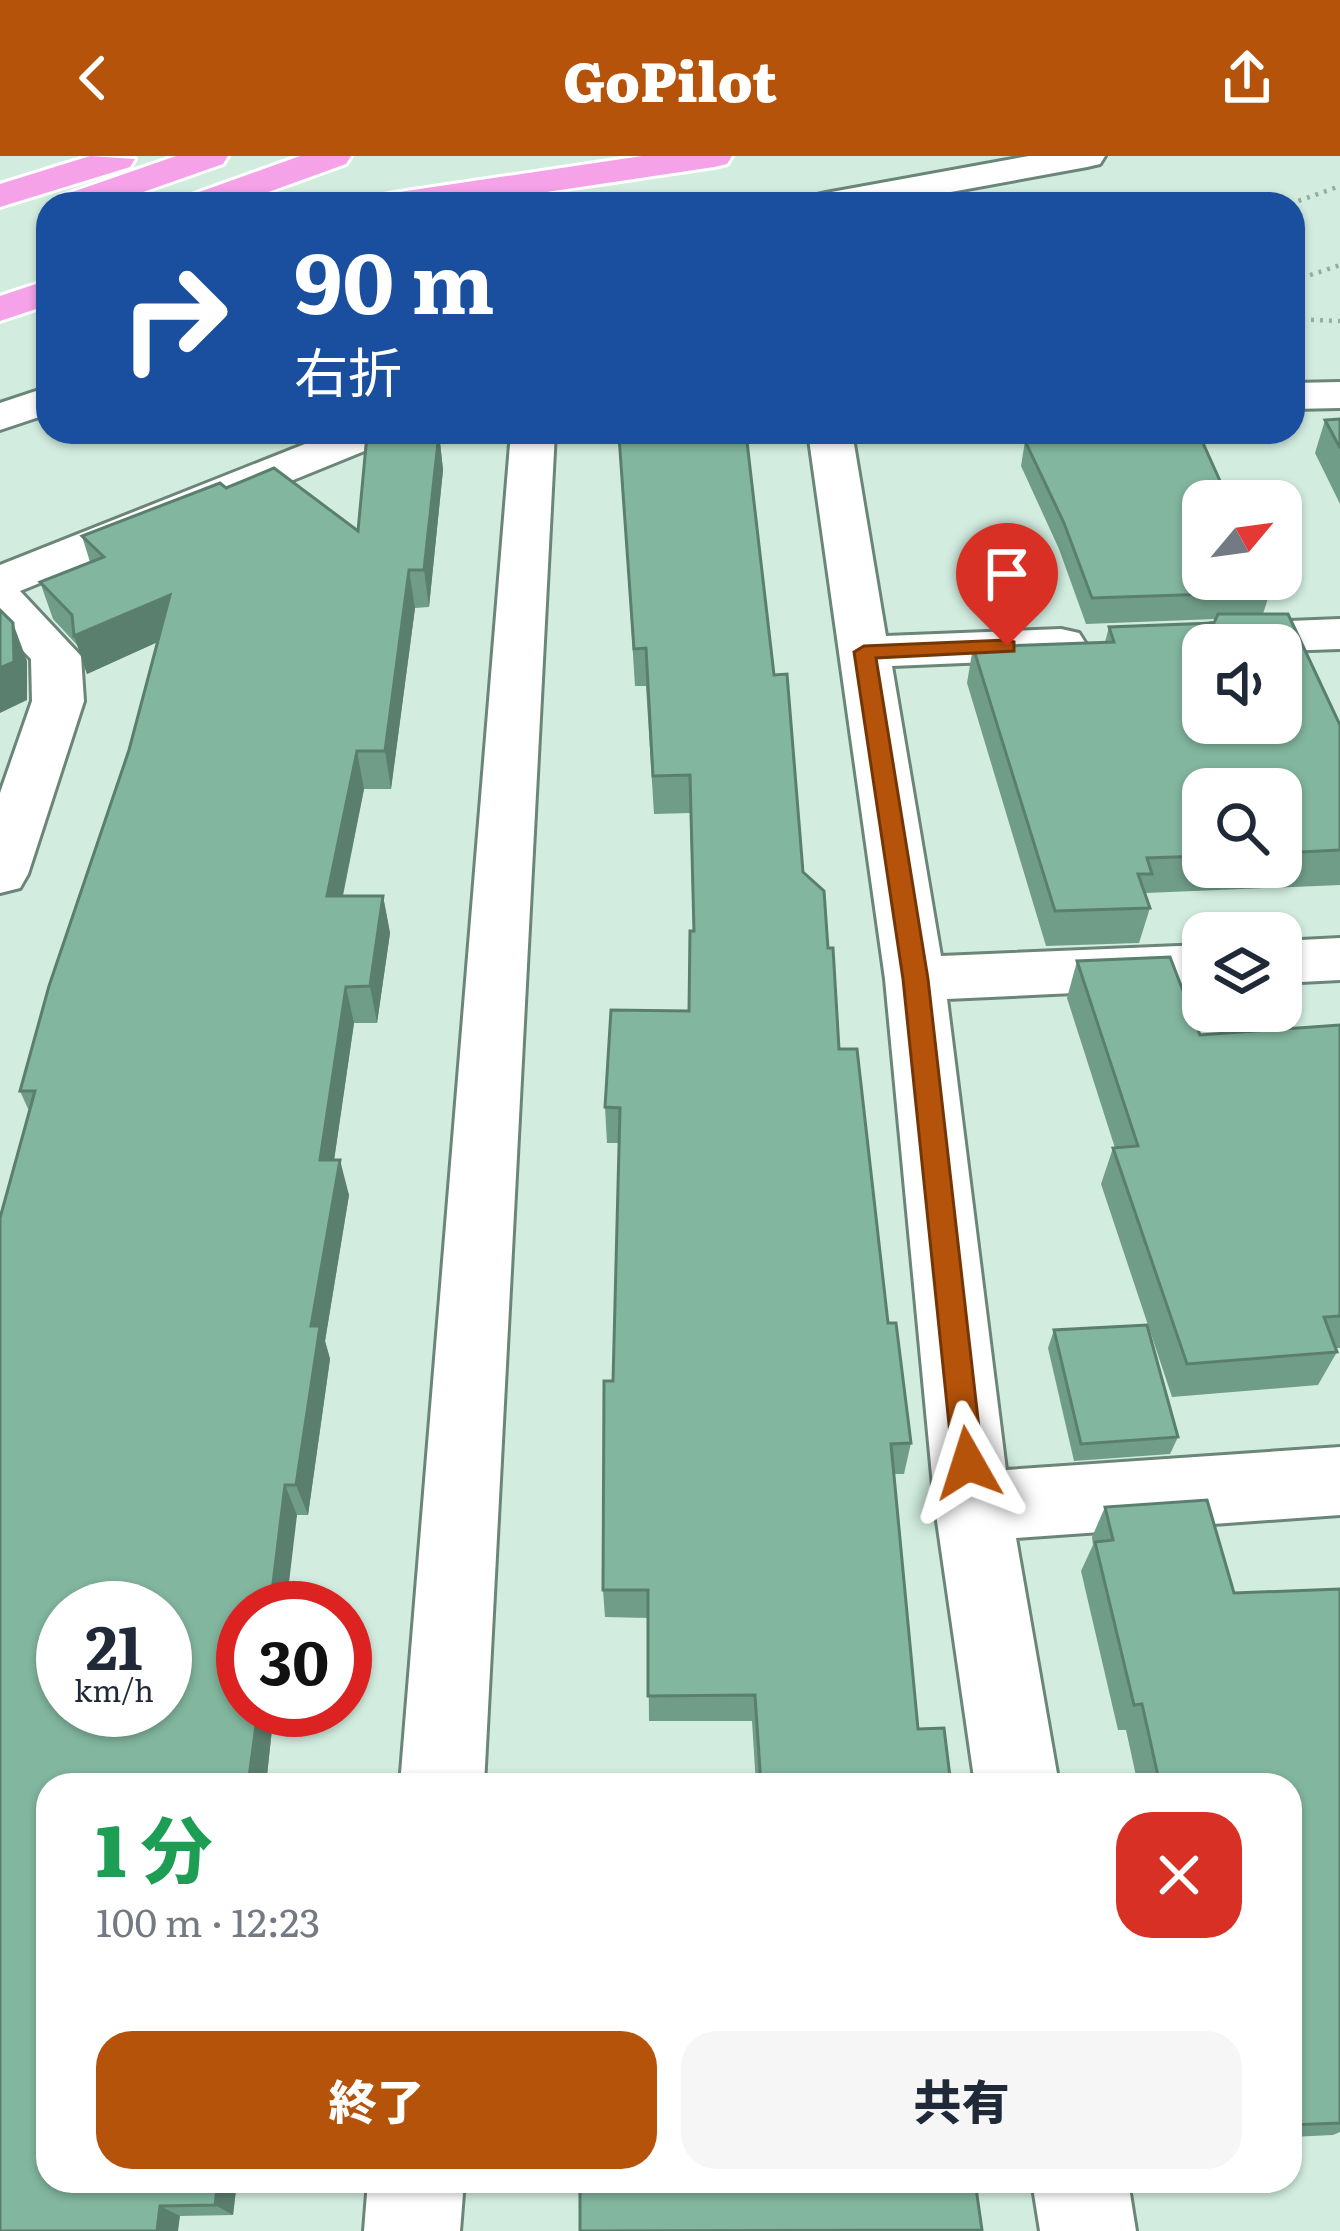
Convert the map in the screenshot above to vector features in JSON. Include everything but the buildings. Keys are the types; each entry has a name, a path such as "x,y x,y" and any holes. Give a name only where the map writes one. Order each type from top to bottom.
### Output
{"highway":[{"path":"0,170 31,156"},
{"path":"0,196 124,156"},
{"path":"108,192 210,156"},
{"path":"235,192 334,156"},
{"path":"473,192 714,156"},
{"path":"0,230 36,217"},
{"path":"0,277 36,264"},
{"path":"0,309 36,296"}],"street":[{"path":"892,192 1088,156"},
{"path":"1305,395 1340,394"},
{"path":"0,417 36,404"},
{"path":"0,582 344,444"},
{"path":"443,1773 532,444"},
{"path":"832,444 916,979 973,1507 1015,1773"},
{"path":"0,599 56,656 58,701 0,874"},
{"path":"1174,640 1340,634"},
{"path":"864,652 1102,643"},
{"path":"1302,961 1340,959"},
{"path":"916,979 1182,967"},
{"path":"973,1507 1340,1481"},
{"path":"412,2231 415,2193"},
{"path":"1082,2193 1088,2231"}],"path":[{"path":"1305,199 1340,186"},
{"path":"1305,276 1340,265"},
{"path":"1305,320 1340,321"}],"route":[{"path":"968,1463 916,979 864,652 1007,646"}]}
